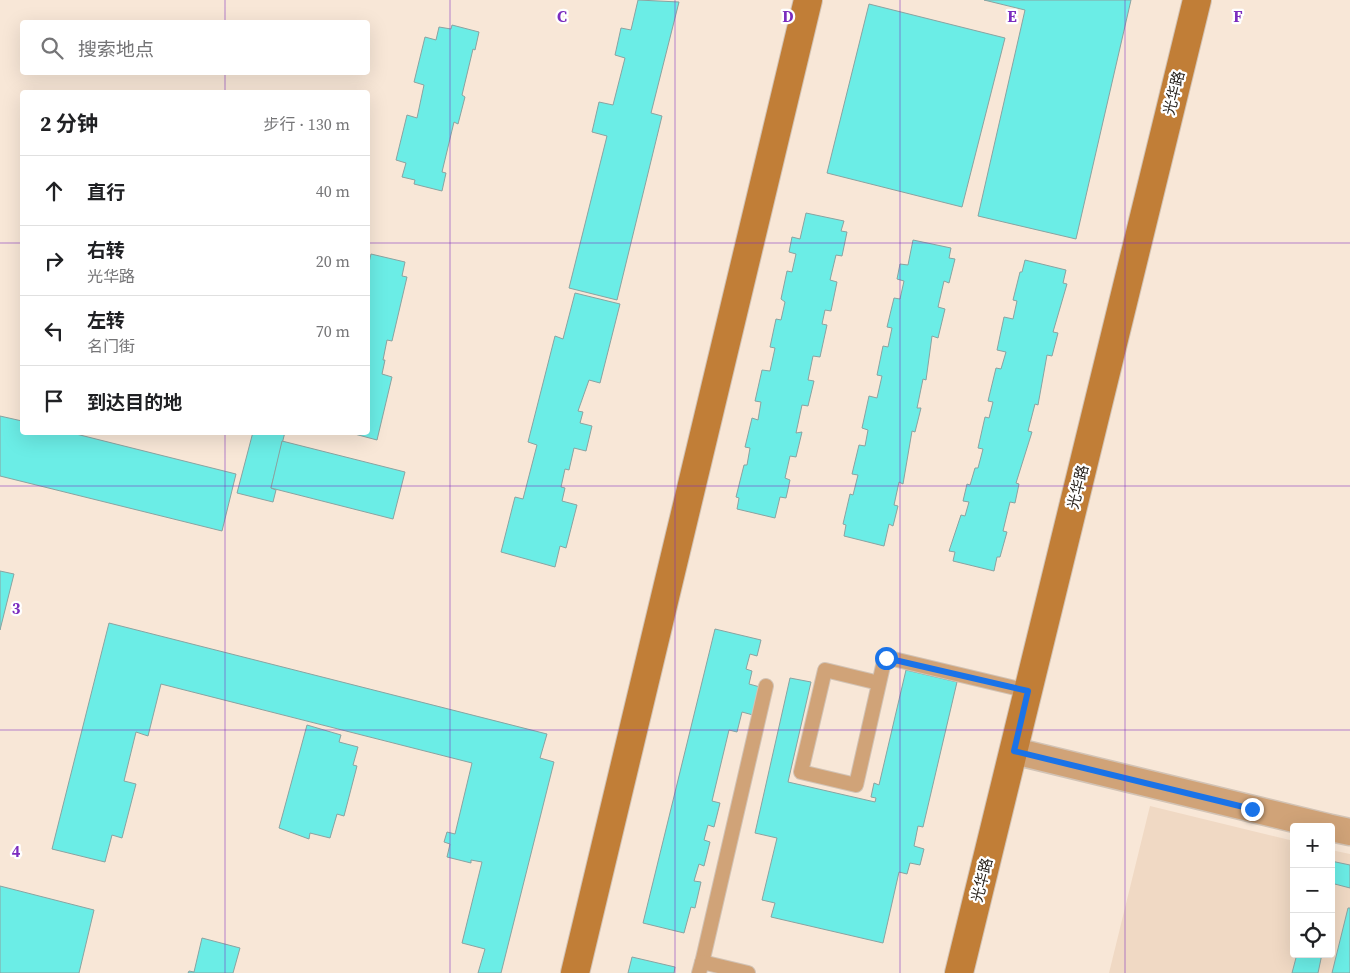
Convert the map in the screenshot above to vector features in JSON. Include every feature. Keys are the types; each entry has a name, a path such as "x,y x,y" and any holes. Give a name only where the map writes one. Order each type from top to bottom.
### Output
{"street":[{"path":"575,973 808,0"},
{"name":"光华路","path":"959,973 1197,0"},
{"path":"1014,751 1311,823"},
{"path":"1335,829 1350,832"}],"lane":[{"path":"879,683 825,670 801,772 856,785 886,658 1028,691"},
{"path":"748,973 701,968 766,686"}],"shaded area":[{"path":"1150,806 1290,840 1290,958 1335,958 1335,851 1350,854 1350,973 1109,973"}],"building":[{"path":"638,0 679,2 651,113 662,116 617,300 569,288 607,136 592,132 599,102 613,105 625,58 615,55 621,28 631,30"},
{"path":"984,0 1131,0 1076,239 978,216 1025,10"},
{"path":"869,4 1005,38 962,207 827,173"},
{"path":"452,25 479,32 462,95 465,97 458,124 454,122 442,172 446,173 442,191 414,184 415,180 402,177 406,163 396,160 407,115 417,118 424,85 414,82 425,37 436,40 439,27 451,29"},
{"path":"806,213 844,221 841,231 847,232 842,256 836,255 830,280 837,282 831,311 825,310 822,324 827,325 820,357 813,356 808,380 814,381 808,406 802,405 796,433 802,432 796,457 790,456 785,478 790,480 786,498 780,497 775,518 737,509 739,498 736,497 744,465 747,465 750,448 745,447 752,418 758,420 761,402 755,401 762,370 770,371 775,348 770,347 776,319 781,320 785,302 781,299 787,271 792,272 796,254 789,252 792,237 800,239"},
{"path":"913,240 951,248 949,258 955,259 949,283 944,281 938,307 945,309 938,338 932,336 926,380 923,379 917,408 921,408 915,432 912,431 903,484 899,482 894,505 898,506 893,526 889,524 884,546 844,536 846,525 843,524 850,494 853,495 858,475 852,474 859,445 865,446 868,430 862,428 869,396 877,398 882,376 877,375 883,346 888,347 892,328 887,327 894,298 900,299 904,281 897,279 900,264 908,265"},
{"path":"371,254 405,262 402,276 407,277 392,341 387,340 383,360 385,360 382,374 392,377 377,440 358,435 370,435"},
{"path":"1025,260 1066,270 1063,283 1067,284 1053,332 1058,333 1052,356 1047,355 1038,405 1035,404 1028,431 1032,432 1016,483 1019,484 1015,503 1010,502 1003,531 1007,532 1000,557 997,557 994,571 953,561 955,552 949,551 961,515 965,516 969,502 963,501 967,484 970,485 975,468 978,468 983,449 978,448 985,417 989,418 993,402 988,401 996,368 1001,369 1006,352 997,350 1004,317 1013,319 1017,301 1013,300"},
{"path":"575,293 620,304 600,383 589,380 578,411 583,412 580,423 592,426 586,451 574,448 569,470 565,469 561,487 565,488 562,501 577,505 566,548 560,546 555,567 501,552 515,497 523,499 537,445 528,442 555,336 563,339"},
{"path":"0,416 20,421 20,435 80,435 236,474 222,531 0,476"},
{"path":"252,435 284,435 271,488 276,490 273,502 237,493"},
{"path":"282,441 405,472 393,519 271,488"},
{"path":"0,571 14,574 0,630"},
{"path":"109,623 547,734 540,758 554,762 501,973 478,973 485,949 462,943 482,862 471,860 471,863 447,857 450,844 444,842 447,832 455,834 472,763 161,684 148,736 136,732 124,781 136,784 122,838 112,835 105,862 52,849"},
{"path":"715,629 761,640 757,656 750,654 746,669 752,671 749,684 760,687 753,715 742,712 737,732 729,730 712,801 720,803 714,827 708,825 704,840 710,842 704,866 699,864 694,881 701,882 695,908 691,907 684,933 643,923"},
{"path":"906,670 957,682 923,827 918,826 914,846 924,849 920,865 910,863 907,874 899,872 883,943 771,917 775,903 762,900 777,838 755,833 790,678 811,682 788,782 875,802 876,798 871,797 874,783 879,785"},
{"path":"307,725 341,735 339,742 358,747 353,765 357,766 344,816 337,814 330,838 310,833 309,839 279,828"},
{"path":"1335,862 1350,865 1350,888 1335,884"},
{"path":"0,886 94,910 79,973 0,973"},
{"path":"1348,908 1350,908 1350,973 1332,973"},
{"path":"202,938 240,948 233,973 188,973 189,971 194,972"},
{"path":"632,957 675,967 674,973 628,973"},
{"path":"1296,958 1321,958 1318,973 1292,973"}],"route":[{"path":"886,658 1028,691 1014,751 1252,809"}]}
